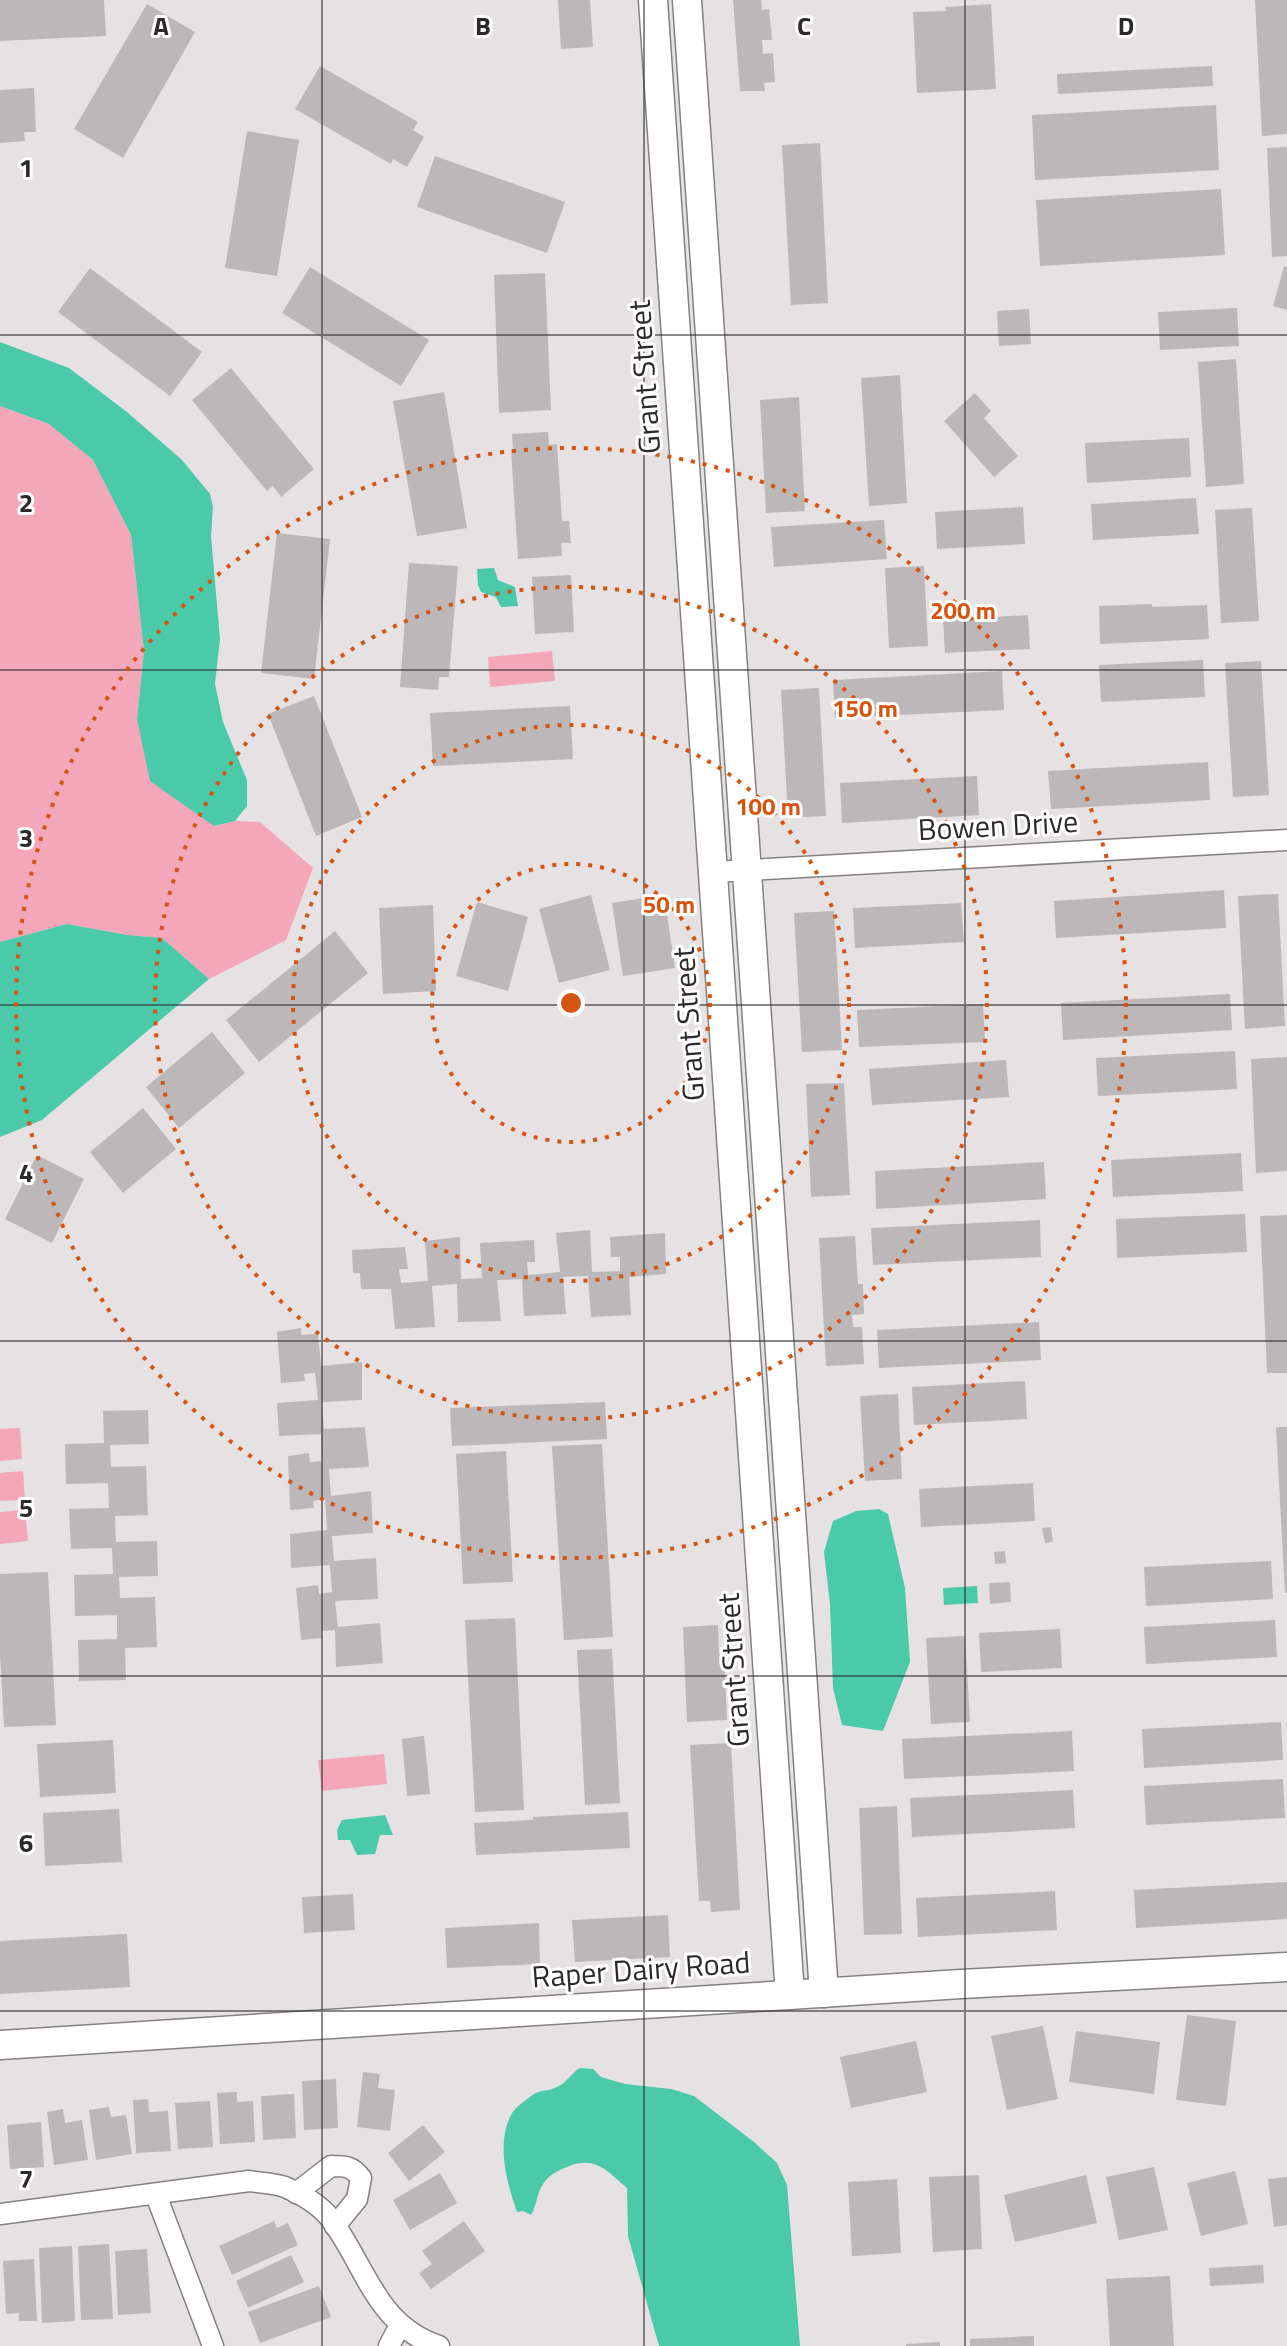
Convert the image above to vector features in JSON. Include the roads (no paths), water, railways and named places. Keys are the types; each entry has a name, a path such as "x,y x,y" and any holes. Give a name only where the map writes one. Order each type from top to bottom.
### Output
{"street":[{"name":"Grant Street","path":"653,0 790,1995"},
{"path":"687,0 824,1993"},
{"path":"662,121 696,119"},
{"path":"677,343 711,341"},
{"path":"694,595 727,594"},
{"path":"697,643 731,641"},
{"name":"Bowen Drive","path":"713,872 1287,840"},
{"path":"729,1101 762,1098"},
{"name":"Raper Dairy Road","path":"0,2045 1287,1967"},
{"path":"296,2193 331,2166 346,2166 355,2170 361,2178 357,2199 335,2226"},
{"path":"0,2214 249,2181 284,2186 329,2216 365,2280 400,2325 439,2346"},
{"path":"156,2195 213,2346"},
{"path":"389,2346 400,2325"}]}
